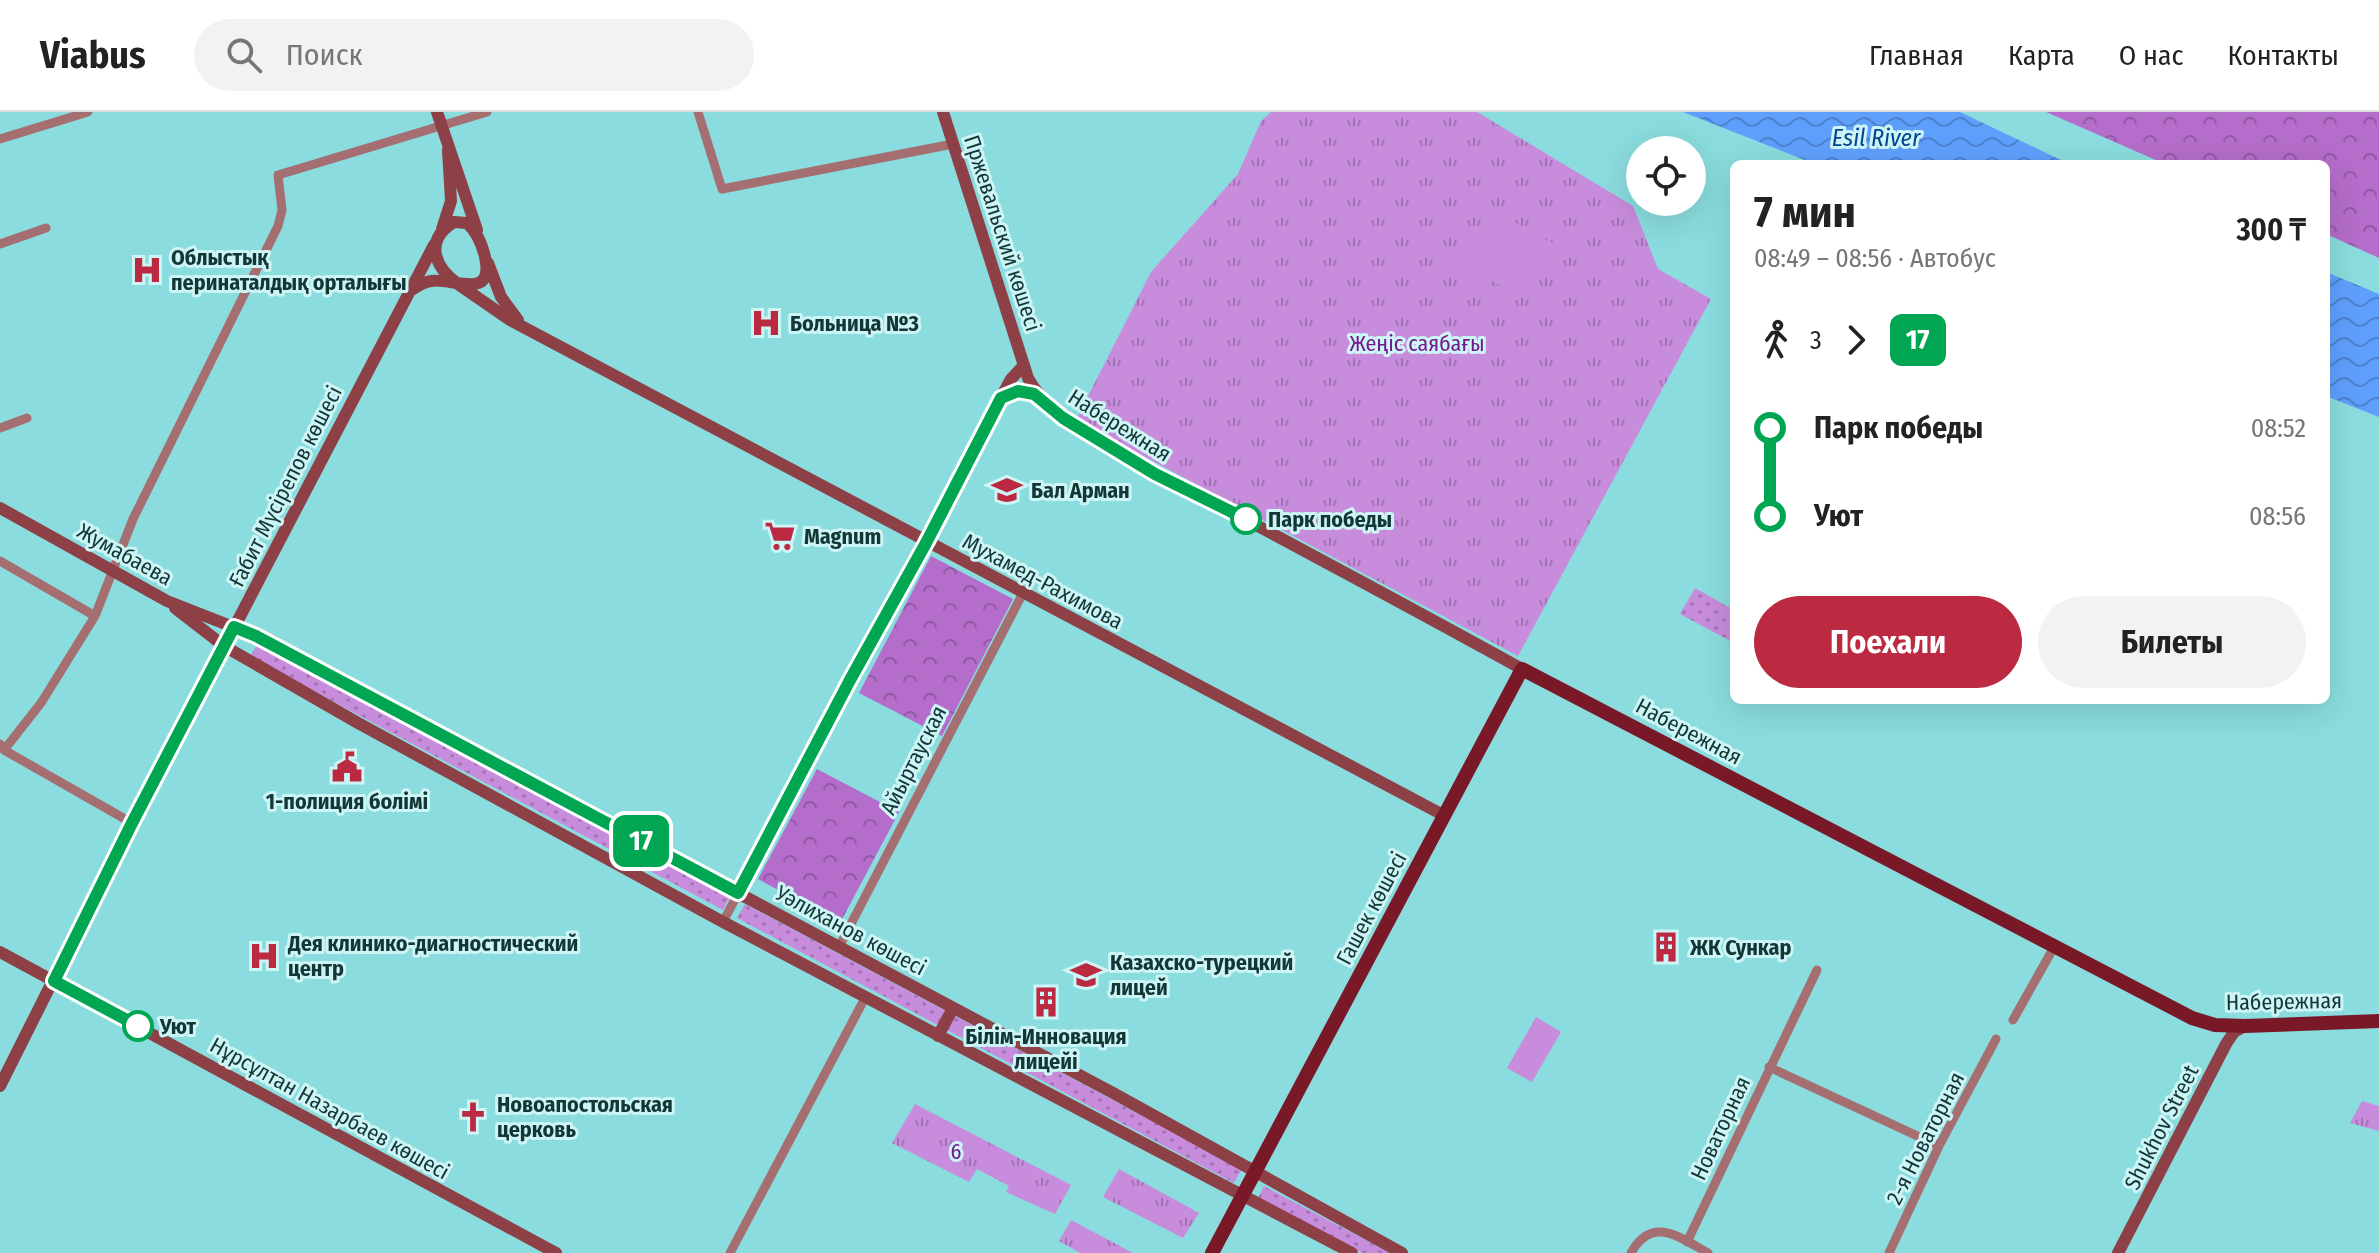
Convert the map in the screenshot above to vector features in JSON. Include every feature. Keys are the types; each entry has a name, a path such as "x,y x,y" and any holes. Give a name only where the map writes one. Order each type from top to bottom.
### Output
{"main road":[{"path":"437,112 501,297 513,315 538,336"},
{"name":"Пржевальский көшесі","path":"943,112 1024,365"},
{"name":"Ғабит Мүсірепов көшесі","path":"0,1086 132,823 438,237 451,201 448,150"},
{"path":"408,292 431,281 458,284 474,286 483,278 486,263 482,247 473,229 463,222 450,224 438,237 435,254 438,265 458,284 538,336"},
{"name":"Мухамед-Рахимова","path":"538,336 1445,816"},
{"path":"926,543 1011,379 1024,365"},
{"name":"Набережная","path":"1024,365 1042,399 1063,418 1155,474 1260,526 1522,669 2192,1018 2218,1025 2245,1026 2379,1021"},
{"path":"1001,398 1023,391 1042,399"},
{"name":"Жумабаева","path":"0,508 167,601 234,627"},
{"path":"167,601 224,646 358,723 723,922 1352,1253"},
{"name":"Уәлиханов көшесі","path":"234,627 1257,1169 1402,1253"},
{"name":"Гашек көшесі","path":"1212,1253 1522,669"},
{"name":"Нұрсұлтан Назарбаев көшесі","path":"0,952 556,1253"},
{"path":"938,1036 953,1008"},
{"path":"2192,1018 2221,1035 2223,1051"},
{"name":"Shukhov Street","path":"2118,1253 2223,1051 2233,1034 2245,1026"}],"street":[{"path":"0,139 88,112"},
{"path":"132,823 2,747 41,703 95,616 135,514 278,226 282,210 278,175 487,112"},
{"path":"698,112 722,189 953,144"},
{"path":"0,244 46,228"},
{"path":"0,428 27,418"},
{"path":"723,922 926,543"},
{"path":"0,561 95,616"},
{"name":"Айыртауская","path":"839,947 1023,593"},
{"path":"2013,1020 2054,947"},
{"name":"Новаторная","path":"1687,1242 1817,970"},
{"path":"730,1253 866,996"},
{"name":"2-я Новаторная","path":"1889,1253 1939,1146 1996,1039"},
{"path":"1769,1067 1939,1146"},
{"path":"1631,1253 1639,1239 1653,1231 1665,1232 1708,1253"}],"green space":[{"name":"Жеңіс саябағы","path":"1271,112 1477,112 1626,202 1626,216 1637,216 1658,269 1711,299 1518,656 1076,420 1151,272 1238,174 1261,121"},
{"path":"2046,112 2379,112 2379,258 2330,236 2330,160 2156,160"},
{"path":"1492,210 1556,245 1527,300 1462,265"},
{"path":"931,556 1013,599 942,736 859,693"},
{"path":"1695,588 1730,608 1730,641 1680,614"},
{"path":"258,643 730,896 723,910 250,657"},
{"path":"817,769 899,812 840,923 758,879"},
{"path":"745,904 1242,1169 1234,1183 737,918"},
{"path":"1536,1017 1561,1032 1532,1082 1507,1068"},
{"path":"2362,1101 2379,1106 2379,1131 2350,1123"},
{"name":"6","path":"915,1104 1071,1185 1055,1214 1006,1192 1009,1186 977,1169 969,1182 892,1143"},
{"path":"1119,1169 1199,1213 1183,1238 1103,1197"},
{"path":"1264,1186 1390,1253 1362,1253 1258,1198"},
{"path":"1071,1220 1133,1253 1080,1253 1059,1241"}],"water":[{"name":"Esil River","path":"1683,112 1960,112 2061,160 1805,160"},
{"path":"2330,274 2379,294 2379,417 2330,398"}],"bus line":[{"name":"17","path":"138,1026 54,981 234,627 738,893 1001,398 1006,394 1023,391 1034,394 1063,418 1155,474 1246,519"}],"place":[{"name":"Облыстық перинаталдық орталығы","path":"147,270"},
{"name":"Больница №3","path":"766,323"},
{"name":"Бал Арман","path":"1007,490"},
{"name":"Парк победы","path":"1246,519"},
{"name":"Magnum","path":"780,536"},
{"name":"1-полиция болiмi","path":"347,767"},
{"name":"ЖК Сункар","path":"1666,947"},
{"name":"Дея клинико-диагностический центр","path":"264,956"},
{"name":"Казахско-турецкий лицей","path":"1086,975"},
{"name":"Білім-Инновация лицейі","path":"1046,1002"},
{"name":"Уют","path":"138,1026"},
{"name":"Новоапостольская церковь","path":"473,1117"}]}
